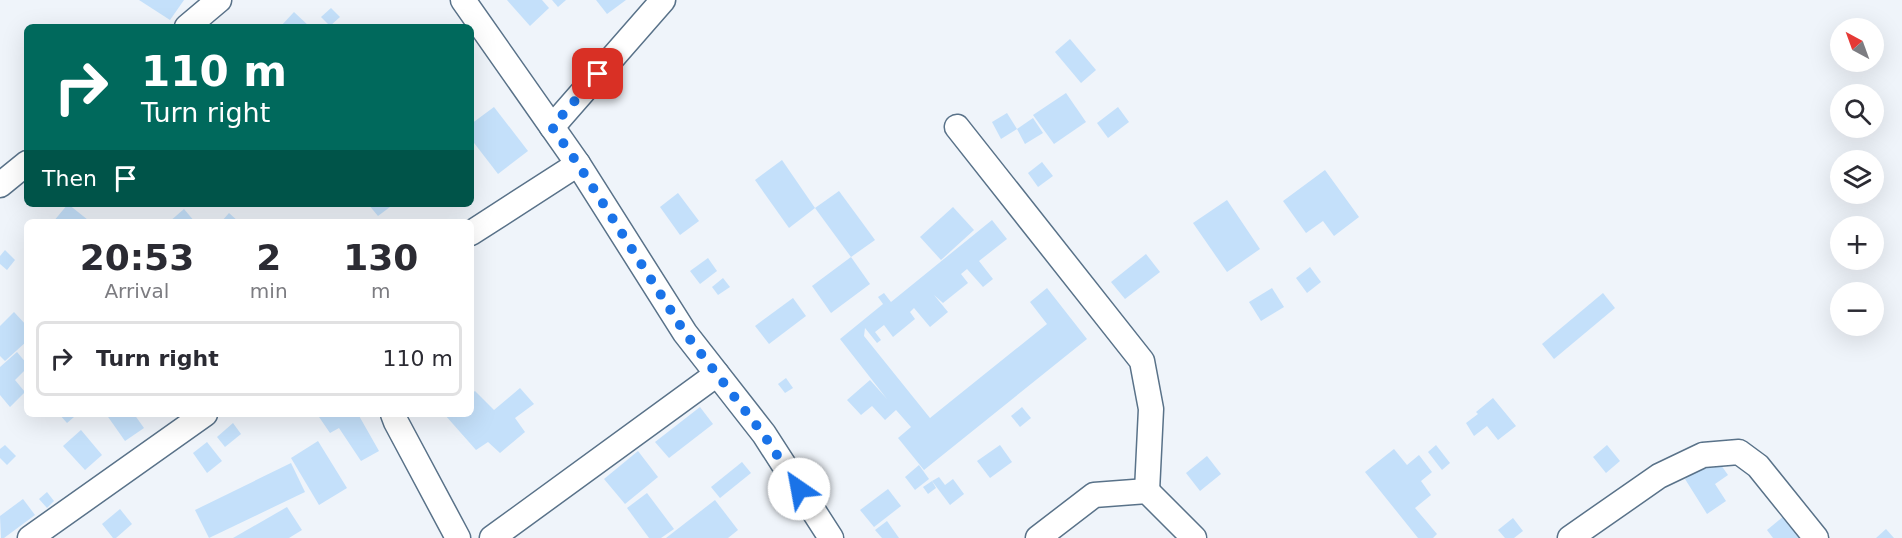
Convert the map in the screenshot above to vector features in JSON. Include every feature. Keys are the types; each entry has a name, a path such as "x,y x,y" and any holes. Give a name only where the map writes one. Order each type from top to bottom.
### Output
{"street":[{"path":"191,24 219,0"},
{"path":"463,0 578,164 685,333 764,435 831,538"},
{"path":"552,127 663,0"},
{"path":"957,127 1142,361 1151,410 1148,491 1194,538"},
{"path":"474,231 578,164"},
{"path":"0,185 24,165"},
{"path":"492,538 717,374"},
{"path":"30,538 201,417"},
{"path":"394,417 458,538"},
{"path":"1570,538 1659,476 1703,454 1739,452 1758,466 1816,538"},
{"path":"1038,538 1094,495 1148,491"}],"building":[{"path":"139,0 184,0 170,20"},
{"path":"507,0 542,0 549,8 530,26"},
{"path":"552,0 566,0 558,7"},
{"path":"596,0 626,0 607,14"},
{"path":"331,8 340,17 332,24 328,24 321,17"},
{"path":"294,12 307,24 283,24"},
{"path":"1070,39 1096,70 1081,83 1055,52"},
{"path":"1066,93 1086,122 1054,144 1033,115"},
{"path":"494,107 528,151 498,174 474,143 474,122"},
{"path":"1118,107 1129,122 1108,138 1097,123"},
{"path":"1007,113 1017,129 1001,139 992,122"},
{"path":"1033,118 1043,133 1025,144 1017,129"},
{"path":"782,160 815,208 789,228 755,180"},
{"path":"1042,162 1053,176 1038,187 1028,173"},
{"path":"1325,170 1359,217 1334,236 1323,221 1306,233 1283,201"},
{"path":"839,191 875,240 851,257 815,208"},
{"path":"678,193 699,221 680,235 660,207"},
{"path":"1227,200 1260,249 1227,272 1193,223"},
{"path":"66,207 72,207 87,219 56,219"},
{"path":"370,207 390,207 378,216"},
{"path":"953,207 974,230 941,260 920,237"},
{"path":"184,209 192,219 172,219"},
{"path":"229,213 236,219 224,219"},
{"path":"992,220 1007,239 979,261 993,279 983,287 967,269 961,274 968,283 943,303 934,295 948,312 930,327 914,308 910,312 915,319 893,337 884,325 875,332 881,340 877,343 865,328 864,336 930,418 1047,324 1030,302 1047,288 1087,339 924,470 898,438 911,427 896,410 885,420 872,406 861,415 847,400 870,380 887,399 840,339 883,304 878,297 884,293 891,302"},
{"path":"5,250 15,260 7,270 0,264 0,256"},
{"path":"1146,254 1160,272 1125,299 1111,282"},
{"path":"851,257 870,284 831,313 812,286"},
{"path":"708,258 717,271 700,284 690,271"},
{"path":"1310,267 1321,282 1307,293 1296,278"},
{"path":"723,278 730,287 718,295 712,287"},
{"path":"1272,288 1284,307 1261,321 1249,302"},
{"path":"1603,293 1615,308 1554,359 1542,344"},
{"path":"793,298 806,316 769,344 755,326"},
{"path":"14,312 24,323 24,344 5,361 0,356 0,326"},
{"path":"17,352 24,360 24,371 15,380 24,393 10,407 0,395 0,367"},
{"path":"786,378 793,388 785,393 778,384"},
{"path":"520,388 534,404 515,418 525,432 500,453 488,442 476,450 447,417 474,417 475,391 494,410"},
{"path":"1493,398 1516,426 1498,440 1487,426 1474,436 1466,423"},
{"path":"700,407 713,424 669,458 655,442"},
{"path":"1022,407 1031,418 1020,427 1011,416"},
{"path":"62,417 74,417 67,423"},
{"path":"108,417 136,417 144,428 125,441"},
{"path":"319,417 360,417 379,451 361,461 339,428 330,433"},
{"path":"233,423 241,434 225,447 217,437"},
{"path":"81,430 102,455 85,470 63,446"},
{"path":"318,441 347,488 319,505 291,458"},
{"path":"207,442 222,461 207,473 193,453"},
{"path":"5,445 16,456 7,465 0,458 0,449"},
{"path":"1000,445 1012,462 990,478 977,461"},
{"path":"1436,445 1450,463 1442,470 1428,452"},
{"path":"1607,445 1620,461 1606,473 1593,457"},
{"path":"1394,449 1407,465 1419,455 1432,472 1421,481 1431,495 1415,508 1437,534 1433,538 1418,538 1365,472"},
{"path":"638,451 658,477 625,504 604,479"},
{"path":"1207,456 1221,474 1200,491 1186,473"},
{"path":"1716,458 1728,475 1715,484 1726,501 1707,514 1685,479"},
{"path":"742,462 751,473 720,498 711,487"},
{"path":"291,463 305,492 209,538 195,510"},
{"path":"919,465 929,479 915,490 905,477"},
{"path":"939,477 945,485 953,479 964,494 950,505 932,481"},
{"path":"932,481 936,488 928,494 923,487"},
{"path":"888,489 901,506 874,527 860,510"},
{"path":"47,492 54,501 47,508 39,499"},
{"path":"647,493 674,529 661,538 649,538 627,508"},
{"path":"23,499 35,515 1,538 0,516"},
{"path":"715,500 738,530 728,538 666,538"},
{"path":"287,507 302,530 289,538 233,538"},
{"path":"120,509 132,524 113,538 102,524"},
{"path":"1784,516 1801,538 1773,538 1767,530"},
{"path":"1513,518 1523,531 1514,538 1505,538 1498,530"},
{"path":"887,521 899,538 882,538 875,530"},
{"path":"1886,529 1894,538 1876,538"}],"route":[{"path":"598,74 552,127 685,333 764,435 799,489"}]}
